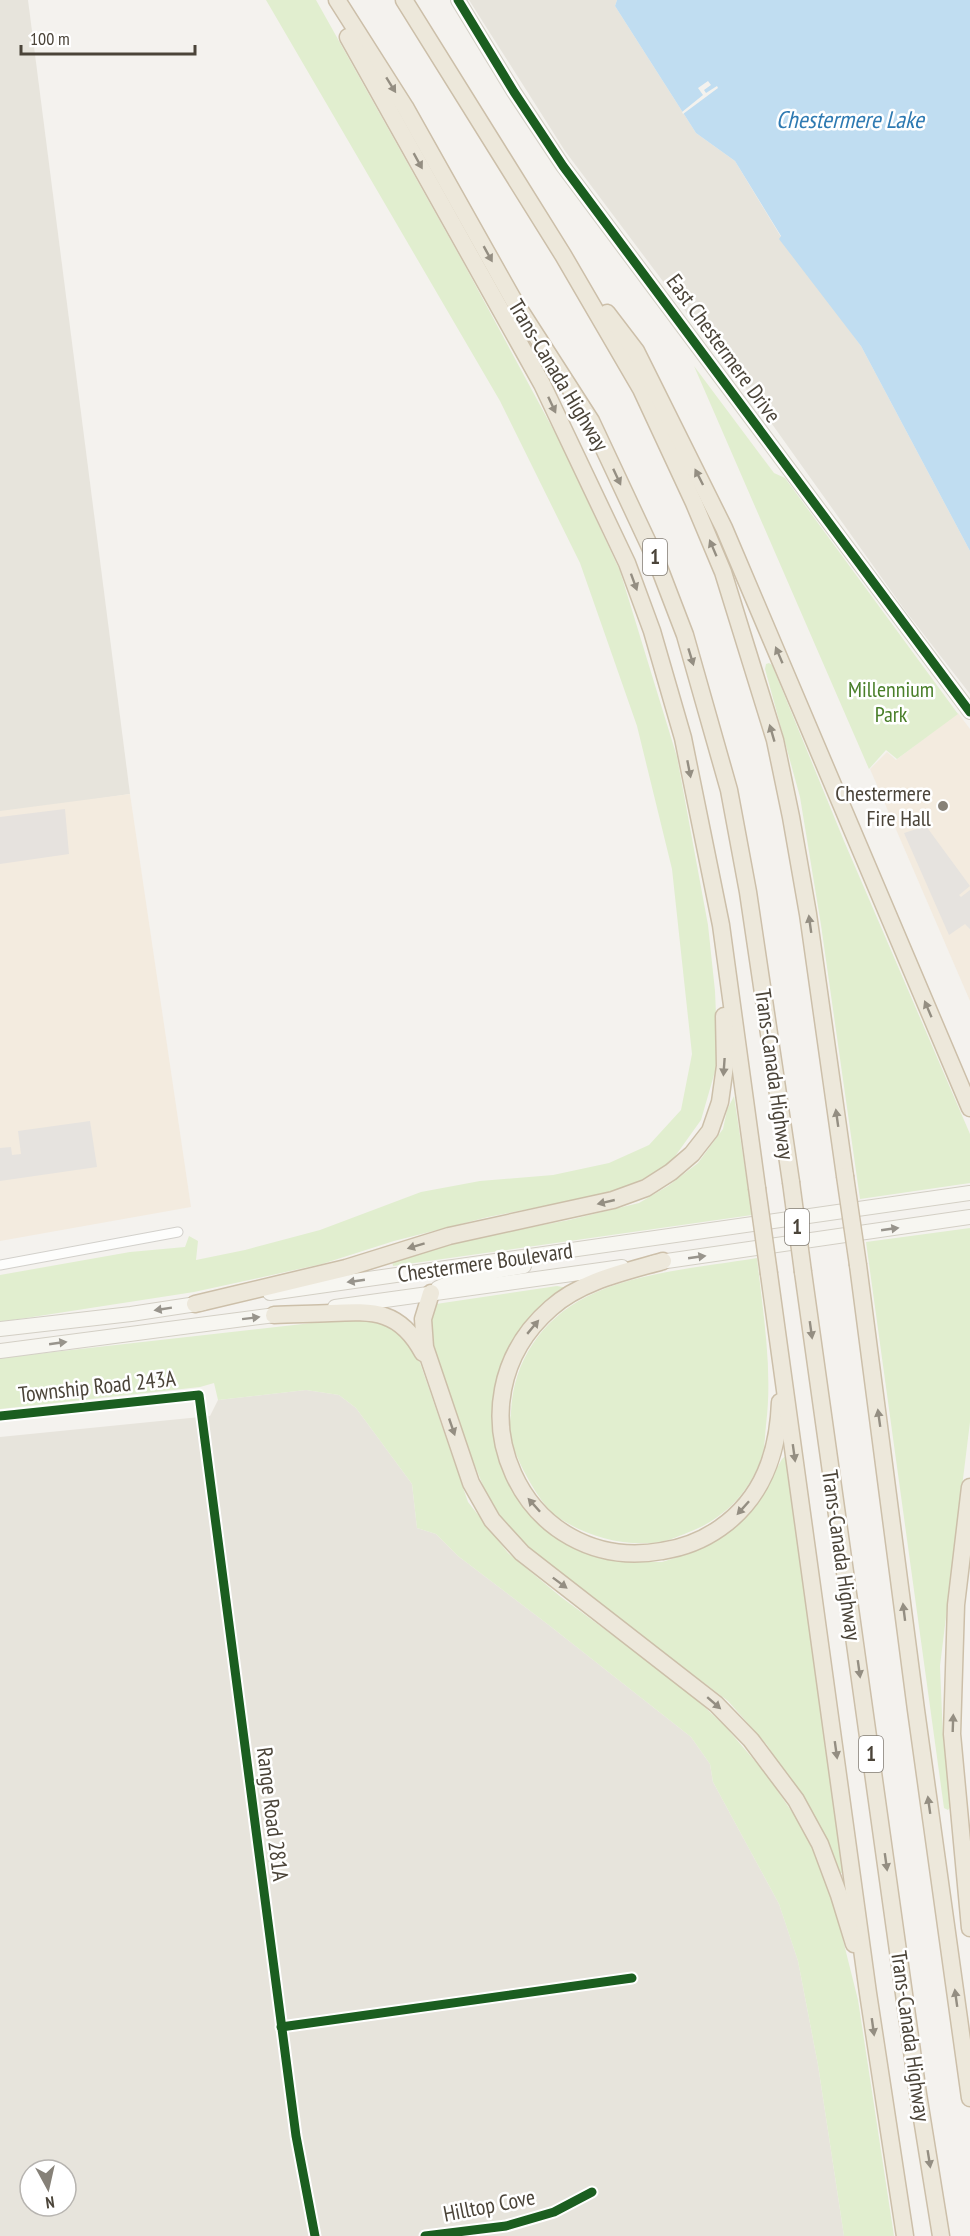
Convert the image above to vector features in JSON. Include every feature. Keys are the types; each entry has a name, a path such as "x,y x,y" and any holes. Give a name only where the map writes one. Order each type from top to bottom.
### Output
{"highway":[{"path":"327,0 542,384 627,563 652,631 683,738 721,925 868,1993 904,2236"},
{"name":"Trans-Canada Highway","path":"337,0 405,107 514,301 591,420 661,572 685,635 729,790 748,892 915,2070 941,2236"},
{"path":"404,0 562,255 641,389 694,502 723,573 775,740 808,914 858,1265 970,2098"},
{"path":"562,255 636,351 724,528 970,1108"},
{"path":"195,1304 346,1268 449,1236 613,1200 646,1188 671,1172 692,1154 710,1131 720,1101 726,1066 721,925"},
{"path":"951,1063 970,1089"},
{"path":"663,1262 597,1282 569,1296 551,1308 514,1354 501,1394 499,1415 502,1435 511,1470 521,1490 546,1519 579,1540 599,1549 623,1554 648,1554 670,1550 712,1534 741,1511 754,1495 771,1461 779,1423 780,1353"},
{"path":"431,1293 423,1319 425,1347 471,1483 492,1520 506,1538 538,1567 716,1704 751,1740 783,1780 823,1852 839,1895 868,1993"},
{"path":"274,1315 369,1311 385,1316 399,1323 410,1333 418,1343 433,1372"},
{"path":"970,1488 957,1605 952,1734 970,1928"}],"main road":[{"name":"East Chestermere Drive","path":"458,0 514,92 563,166 970,712"},
{"name":"Chestermere Boulevard","path":"0,1329 131,1314 970,1193"},
{"name":"Chestermere Boulevard","path":"0,1351 663,1262 970,1217"},
{"path":"431,1293 462,1277 634,1249 705,1231"}],"street":[{"path":"0,1265 178,1232"},
{"name":"Township Road 243A","path":"0,1416 199,1395"},
{"name":"Range Road 281A","path":"199,1395 296,2136 315,2236"},
{"path":"281,2027 632,1978"},
{"name":"Hilltop Cove","path":"425,2236 506,2226 554,2212 592,2192"}],"shaded area":[{"path":"0,0 28,0 130,794 0,813"},
{"path":"469,0 617,0 615,6 696,133 735,161 781,237 861,346 970,551 970,694 904,609 757,403 565,151"},
{"path":"958,713 970,729 970,1001 870,769 887,752 896,760"},
{"path":"130,794 191,1207 0,1241 0,811"},
{"path":"65,809 69,854 0,864 0,817"},
{"path":"926,826 970,886 959,895 961,897 970,890 970,929 965,924 949,935 904,833"},
{"path":"90,1121 97,1167 0,1181 0,1148 11,1147 12,1155 21,1154 18,1131"},
{"path":"306,1390 339,1395 356,1408 412,1484 417,1528 436,1534 458,1556 691,1737 710,1764 713,1782 779,1904 798,1961 818,2065 844,2236 0,2236 0,1437 210,1416 218,1400"}],"green space":[{"path":"266,0 316,0 464,264 561,444 620,571 677,757 708,925 715,991 718,1061 701,1120 671,1162 625,1190 488,1217 394,1241 322,1264 194,1292 0,1322 0,1275 130,1252 185,1247 189,1236 198,1241 196,1260 245,1250 320,1230 421,1192 480,1181 553,1175 609,1163 649,1145 681,1110 692,1054 672,869 637,726 580,563 500,401"},
{"name":"Millennium Park","path":"694,366 774,473 785,478 958,714 897,759 886,750 869,769"},
{"path":"766,664 772,665 844,841 970,1134 970,1183 860,1199 821,925 800,797 765,669"},
{"path":"734,1096 752,1215 393,1266 392,1260 463,1240 569,1220 639,1203 668,1186 698,1163 723,1129 727,1110"},
{"path":"970,1228 970,1422 940,1666 943,1738 951,1806 948,1810 944,1808 866,1242"},
{"path":"757,1258 766,1342 768,1404 763,1452 745,1490 726,1511 714,1519 680,1536 655,1543 625,1542 601,1537 578,1529 556,1516 542,1501 529,1480 514,1448 510,1433 517,1376 532,1344 543,1330 570,1306 605,1289 647,1276"},
{"path":"557,1286 568,1288 532,1315 519,1331 507,1355 494,1401 492,1426 499,1457 507,1478 548,1529 576,1549 620,1561 662,1562 694,1552 739,1525 765,1490 782,1459 788,1454 844,1873 840,1873 836,1867 815,1817 767,1745 728,1701 525,1547 502,1519 484,1488 435,1352 429,1320 436,1304"},
{"path":"356,1318 382,1323 402,1336 418,1357 468,1502 508,1553 561,1597 684,1688 725,1726 766,1774 807,1834 834,1904 858,2000 894,2236 844,2236 818,2065 798,1961 779,1904 713,1782 710,1764 691,1737 458,1556 436,1534 417,1528 412,1484 356,1408 339,1395 306,1390 218,1400 214,1383 200,1387 0,1409 0,1358"}],"water":[{"name":"Chestermere Lake","path":"617,0 970,0 970,551 861,346 779,239 781,236 735,161 696,133 615,6"}],"pier":[{"path":"708,81 711,85 704,90 706,93 717,86 718,88 683,114 682,112 703,95 698,88"}],"cycle path":[{"path":"458,0 514,92 563,166 970,712"},
{"path":"0,1416 199,1395 296,2136 315,2236"},
{"path":"281,2027 632,1978"},
{"path":"425,2236 506,2226 554,2212 592,2192"}],"place":[{"name":"Chestermere Fire Hall","path":"943,806"}]}
